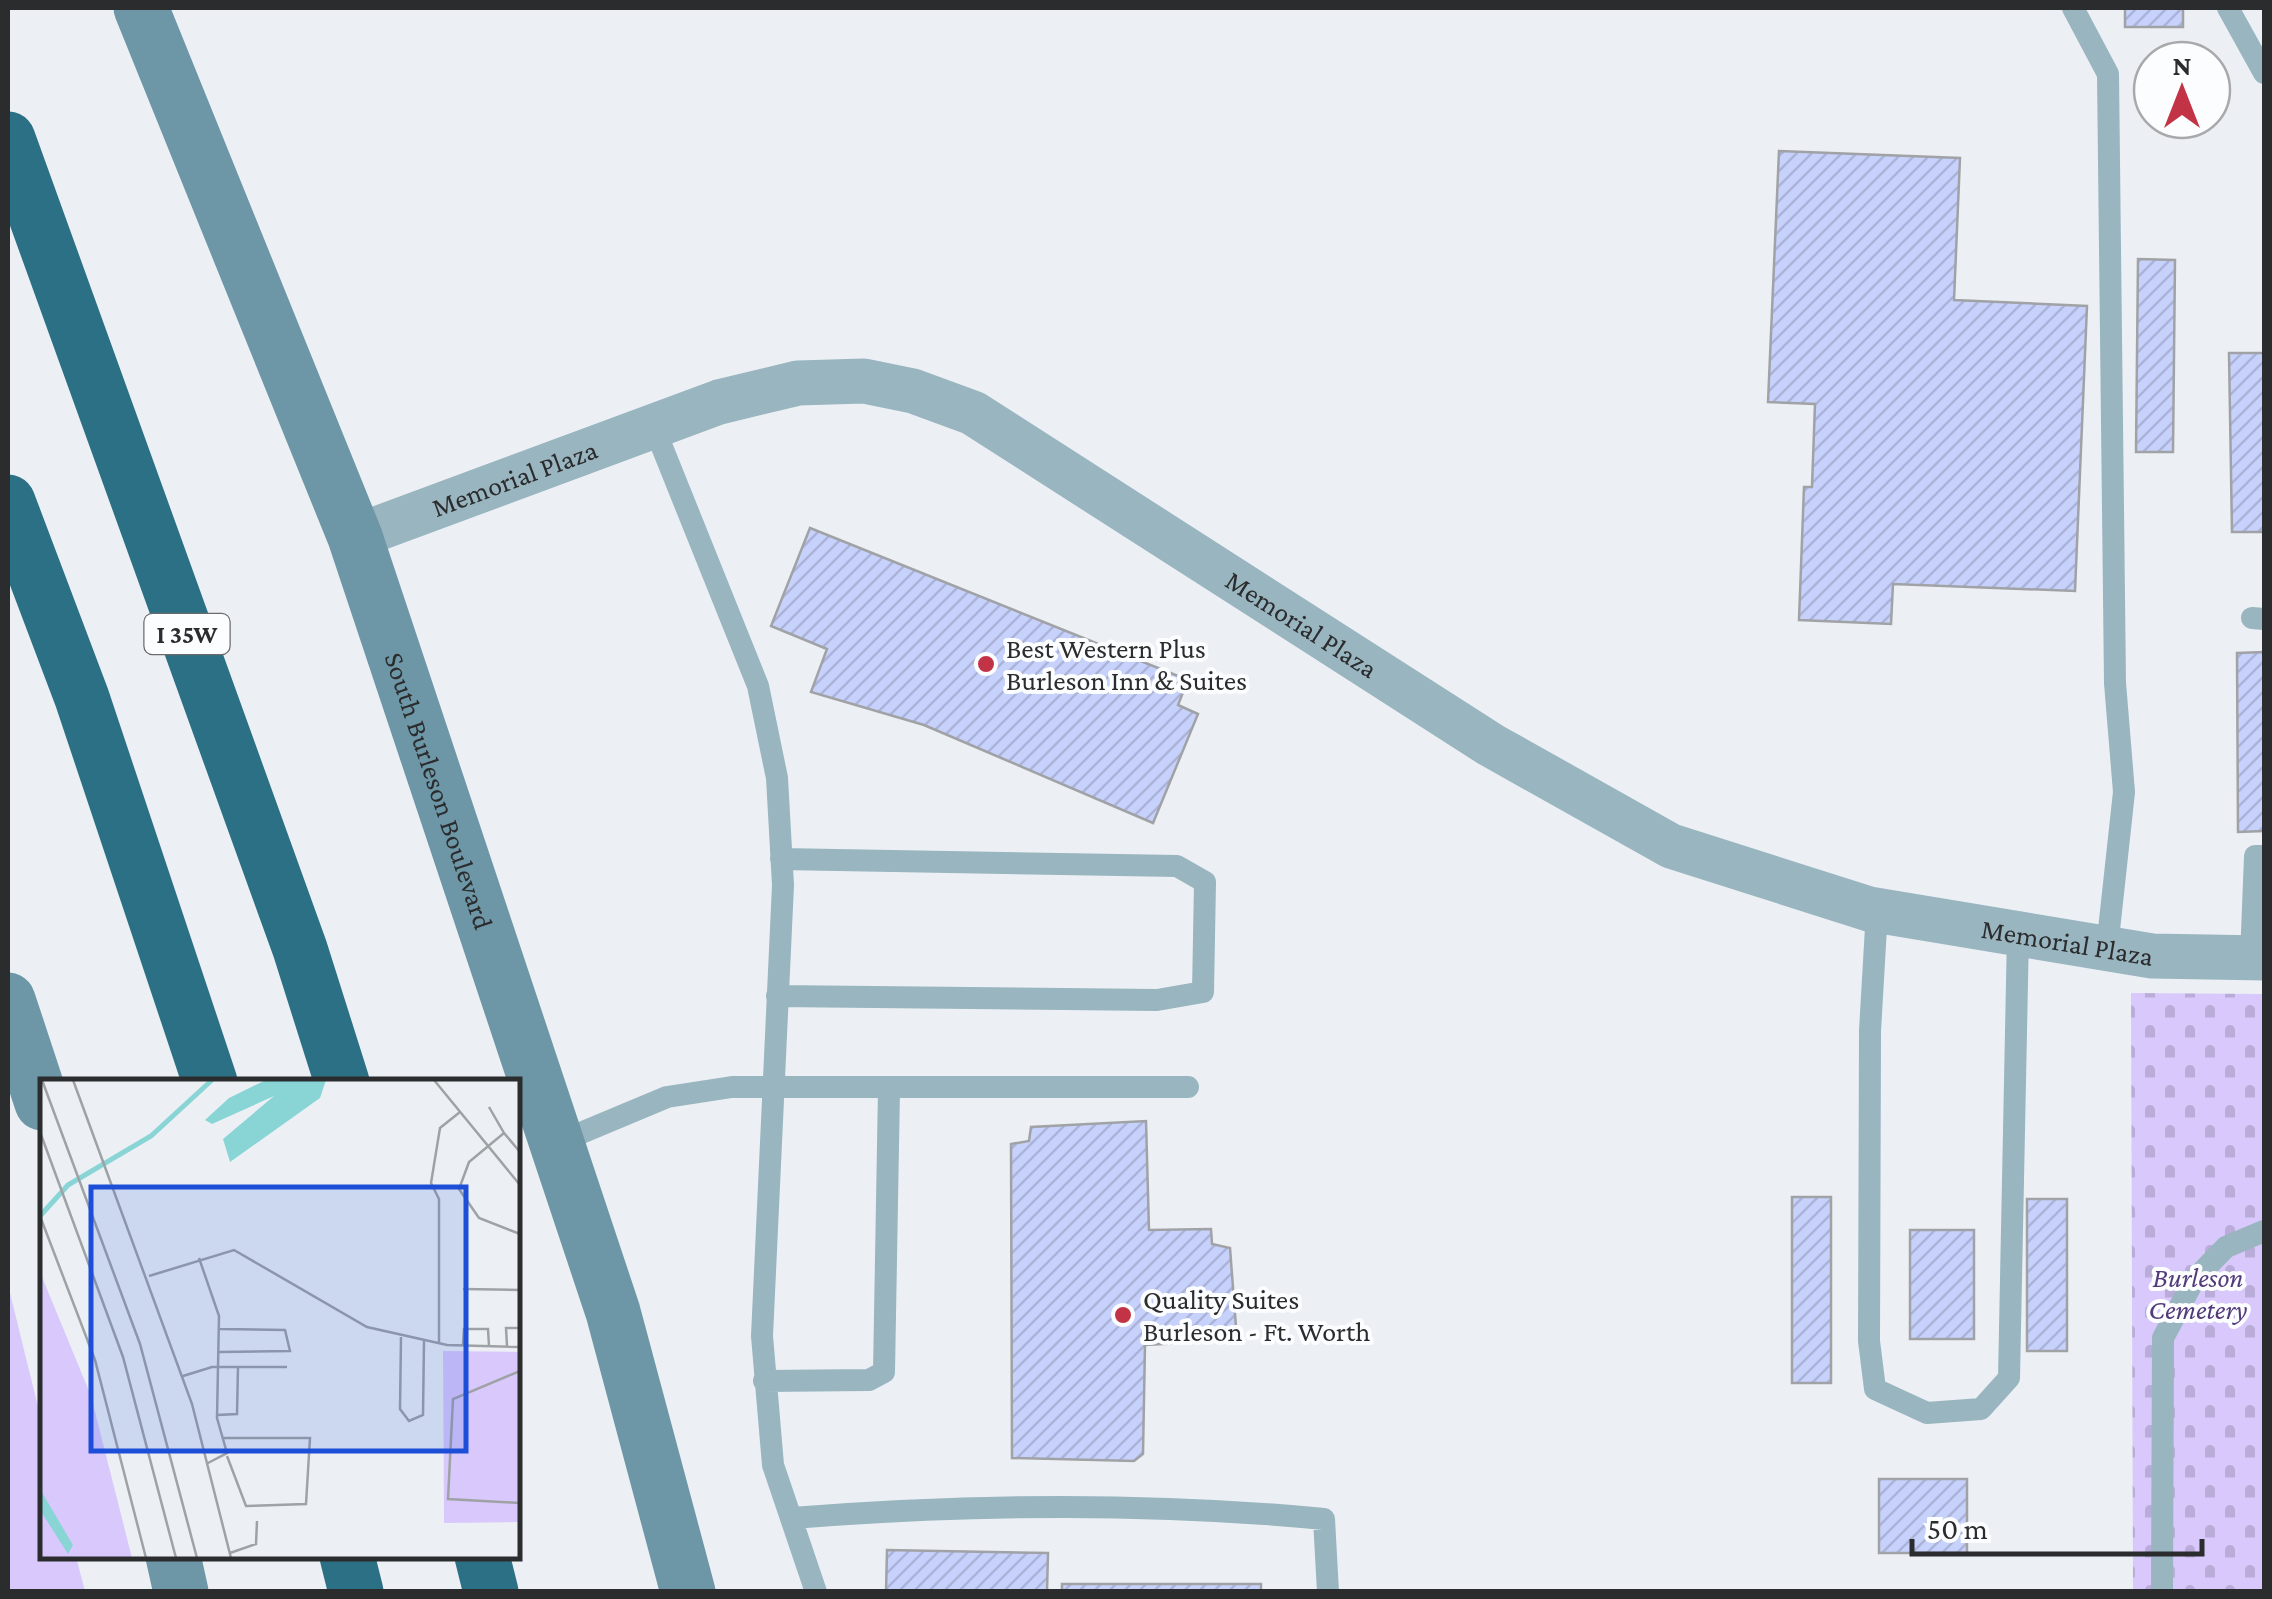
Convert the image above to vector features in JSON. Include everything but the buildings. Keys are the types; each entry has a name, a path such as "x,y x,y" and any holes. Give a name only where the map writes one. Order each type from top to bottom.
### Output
{"highway":[{"name":"I 35W","path":"17,164 294,932 341,1079"},
{"path":"8,502 82,698 209,1079"},
{"path":"348,1559 356,1592"},
{"path":"483,1559 491,1592"}],"main road":[{"name":"South Burleson Boulevard","path":"141,8 355,537 614,1312 688,1592"},
{"path":"8,1000 40,1097"},
{"path":"174,1559 181,1592"}],"street":[{"name":"Memorial Plaza","path":"355,537 719,402 798,383 864,382 914,391 973,413 1491,745 1671,846 1877,910 2152,956 2258,958"}],"lane":[{"path":"2073,8 2108,74 2114,683 2124,792 2107,948"},
{"path":"2228,8 2264,73"},
{"path":"654,426 758,686 777,778 782,858 764,1381 773,1465 816,1592"},
{"path":"2258,958 2255,856 2264,856"},
{"path":"777,996 1157,1000 1203,992 1205,882 1178,866 782,858"},
{"path":"1877,910 1870,1030 1869,1341 1874,1389 1928,1413 1982,1408 2009,1378 2018,933"},
{"path":"557,1142 667,1097 732,1087 1188,1087"},
{"path":"764,1381 869,1380 884,1372 890,1088"},
{"path":"2162,1592 2162,1338 2194,1280 2226,1247 2264,1232"},
{"path":"792,1518 910,1509 1204,1508 1324,1519 1328,1592"}],"green space":[{"name":"Burleson Cemetery","path":"2131,993 2264,994 2264,1591 2133,1591"},
{"path":"8,1285 40,1415 40,1559 77,1559 85,1591 8,1591"}],"place":[{"name":"Best Western Plus Burleson Inn & Suites","path":"986,664"},
{"name":"Quality Suites Burleson - Ft. Worth","path":"1123,1315"}]}
